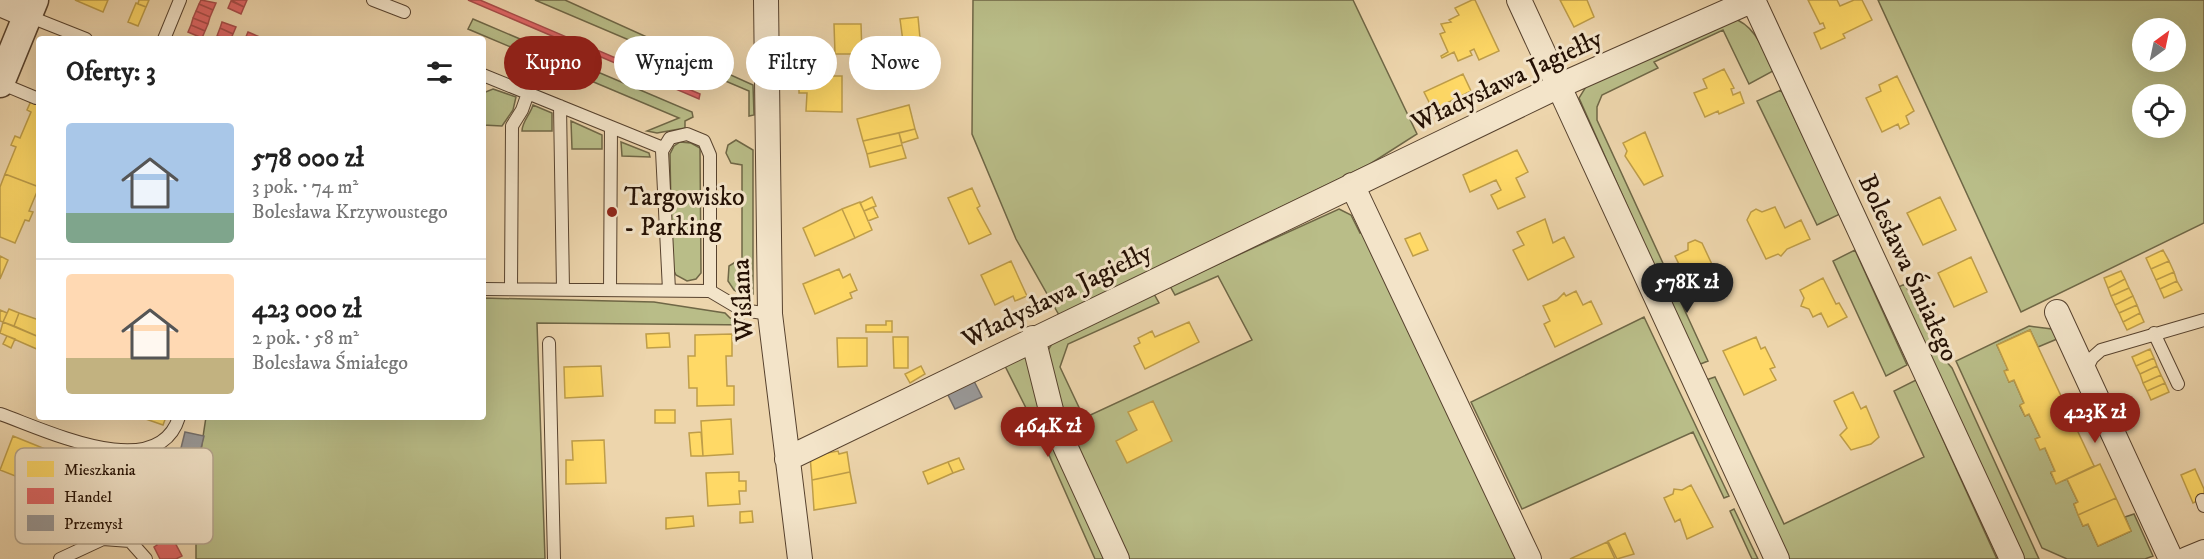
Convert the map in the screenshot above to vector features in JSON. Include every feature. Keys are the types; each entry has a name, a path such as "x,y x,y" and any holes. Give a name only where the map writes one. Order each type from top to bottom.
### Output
{"street":[{"name":"Wiślana","path":"766,0 770,314 800,559"},
{"path":"1519,0 1777,559"},
{"name":"Władysława Jagiełły","path":"787,459 1033,338 1559,86 1753,0"},
{"name":"Bolesława Śmiałego","path":"1753,0 2012,559"},
{"path":"0,4 31,8 0,83"},
{"path":"1352,185 1528,559"},
{"path":"2057,312 2171,559"},
{"path":"1033,338 1054,422 1117,559"},
{"path":"2187,559 2204,552"}],"lane":[{"path":"165,36 180,0"},
{"path":"373,0 404,12"},
{"path":"31,8 81,36"},
{"path":"486,76 663,148"},
{"path":"0,83 36,98"},
{"path":"511,288 512,126 522,110 528,93"},
{"path":"560,106 563,289"},
{"path":"610,290 611,127"},
{"path":"669,290 661,159 663,148 670,138 687,134 704,141 710,152 710,291"},
{"path":"486,289 710,291 742,310 770,314"},
{"path":"2085,372 2092,358 2101,350 2204,320"},
{"path":"2154,333 2178,384"},
{"path":"549,343 554,559"},
{"path":"0,414 38,422 68,439 102,448"},
{"path":"152,448 165,441 176,428 178,420"},
{"path":"60,559 92,544"},
{"path":"133,544 146,559"}],"green space":[{"path":"535,0 565,0 645,36 620,36"},
{"path":"973,0 1353,0 1417,134 1370,164 1059,315 1016,239 972,134"},
{"path":"1878,0 2204,0 2204,223 2021,312"},
{"path":"1732,18 1740,21 1753,32 1773,71 1749,84 1723,30 1654,62 1658,68 1602,95 1597,107 1597,120 1708,361 1698,365 1579,98 1587,85"},
{"path":"473,19 513,36 504,36 504,44 468,29"},
{"path":"602,74 614,79 614,90 640,90 692,112 693,117 685,121 685,128 657,133 647,131 679,118 602,86"},
{"path":"734,76 746,82 746,90 734,85"},
{"path":"493,89 516,97 513,110 502,126 486,125 486,92"},
{"path":"747,90 753,90 754,115 749,116 749,91"},
{"path":"1781,90 1840,214 1817,225 1757,101"},
{"path":"533,105 552,113 552,131 522,131"},
{"path":"571,121 602,135 602,149 572,149"},
{"path":"736,140 753,150 753,294 742,295 734,290 728,281 729,266 742,258 742,165 731,163 726,153 728,145"},
{"path":"621,142 649,153 650,157 622,156"},
{"path":"680,142 691,143 700,148 701,273 696,279 687,281 676,275 672,267 670,154 674,146"},
{"path":"1339,209 1351,215 1360,233 1365,231 1518,559 1125,559 1066,431 1047,352 1053,342 1154,294 1159,303 1068,344 1060,367 1084,418 1252,340 1218,276 1175,295 1170,286"},
{"path":"1855,250 1907,365 1886,376 1833,261"},
{"path":"1905,284 1937,351 1952,368 2039,559 2023,559 1896,288"},
{"path":"486,298 654,302 725,313 730,318 742,319 753,325 537,323 545,559 196,559 196,544 213,544 213,448 201,448 206,420 486,420"},
{"path":"1644,317 1729,496 1724,498 1693,432 1522,509 1471,402"},
{"path":"2029,326 2052,329 2057,339 2038,347 2030,330 1997,345 2008,369 2005,371 2009,382 2014,380 2024,403 2020,406 2025,416 2029,414 2040,437 2036,439 2045,448 2055,471 2051,473 2056,483 2067,479 2078,502 2074,504 2083,526 2088,524 2098,546 2131,531 2125,517 2134,514 2153,556 2145,559 2067,559 2042,548 1956,361"},
{"path":"1019,356 1027,357 1042,421 1035,426 1004,364"},
{"path":"1715,377 1784,524 1924,457 1894,391 1916,380 1997,559 1788,559 1706,380"},
{"path":"1049,433 1109,559 1095,559 1041,437"},
{"path":"1734,509 1758,559 1752,559 1730,511"}],"building: Mieszkania":[{"path":"75,0 108,0 103,12"},
{"path":"139,0 149,0 146,7 138,4"},
{"path":"1475,0 1499,51 1479,60 1474,49 1470,51 1472,55 1458,61 1454,52 1442,58 1441,56 1448,52 1440,34 1445,32 1441,24 1451,22 1449,20 1459,15 1455,8"},
{"path":"1560,0 1587,0 1594,17 1574,27"},
{"path":"1808,0 1837,0 1840,6 1854,0 1862,0 1872,20 1843,34 1845,38 1821,49 1814,33 1825,28 1823,23 1820,24"},
{"path":"136,3 146,7 138,26 128,22"},
{"path":"918,17 920,36 902,36 900,19"},
{"path":"834,24 861,24 861,36 849,36 849,54 837,54 837,36 834,36"},
{"path":"1724,69 1734,88 1731,89 1733,95 1740,92 1744,103 1719,114 1718,111 1705,117 1694,93 1707,88 1703,79"},
{"path":"1463,74 1471,91 1433,110 1424,92"},
{"path":"837,76 842,76 842,112 806,111 807,93 799,93 799,90 837,90"},
{"path":"1897,76 1914,111 1906,116 1909,124 1900,129 1898,124 1882,132 1866,98 1881,91 1879,85"},
{"path":"36,97 36,186 5,174 16,147 11,145 15,136 20,138 31,112 27,110"},
{"path":"909,105 915,129 863,141 857,119"},
{"path":"915,129 918,138 902,143 899,133"},
{"path":"1645,132 1663,176 1644,185 1625,156 1627,151 1623,143"},
{"path":"899,133 902,145 867,154 863,141"},
{"path":"902,145 906,158 870,167 867,154"},
{"path":"1517,150 1528,172 1516,178 1525,197 1498,209 1491,195 1501,190 1496,180 1470,192 1463,175"},
{"path":"5,174 36,186 36,194 29,211 33,212 29,221 25,220 15,243 0,237 0,187"},
{"path":"972,188 980,206 977,208 991,234 969,244 948,198"},
{"path":"872,197 876,206 864,211 860,203"},
{"path":"1940,197 1956,230 1923,245 1907,213"},
{"path":"860,202 872,230 855,238 842,209"},
{"path":"873,207 878,217 868,221 864,211"},
{"path":"1775,207 1785,228 1801,220 1810,239 1787,249 1781,256 1778,254 1766,259 1747,220 1751,212 1756,209 1762,212"},
{"path":"842,209 855,238 815,256 803,228"},
{"path":"1545,219 1553,243 1564,237 1574,257 1528,280 1513,250 1524,245 1517,232"},
{"path":"1420,233 1428,250 1413,256 1405,239"},
{"path":"1695,240 1702,243 1716,273 1713,274 1718,284 1697,294 1692,284 1689,285 1675,256 1688,250 1688,243"},
{"path":"2163,250 2169,261 2151,269 2146,258"},
{"path":"0,256 8,260 0,279"},
{"path":"1971,257 1987,292 1954,307 1938,273"},
{"path":"1011,261 1027,296 1015,301 1013,296 995,305 981,275"},
{"path":"2169,261 2174,272 2156,280 2151,269"},
{"path":"839,269 843,278 850,274 857,290 850,293 852,298 815,314 803,284"},
{"path":"2121,271 2125,279 2108,288 2104,278"},
{"path":"2174,272 2177,281 2160,289 2156,280"},
{"path":"1823,278 1836,304 1839,303 1847,317 1828,327 1821,313 1813,317 1809,309 1801,306 1804,298 1800,290"},
{"path":"2125,279 2129,288 2111,296 2108,288"},
{"path":"2177,281 2182,290 2164,298 2160,289"},
{"path":"2129,288 2133,296 2115,305 2111,296"},
{"path":"1576,291 1583,305 1591,301 1602,324 1555,347 1544,324 1550,321 1543,306 1557,300 1564,293 1566,296"},
{"path":"2133,296 2137,305 2119,313 2115,305"},
{"path":"2137,305 2140,313 2123,322 2119,313"},
{"path":"9,309 19,313 14,326 3,322"},
{"path":"0,310 7,313 3,322 0,321"},
{"path":"19,313 36,319 36,336 14,326"},
{"path":"2140,313 2144,322 2127,330 2123,322"},
{"path":"886,321 892,321 892,332 866,332 866,325 886,325"},
{"path":"3,322 36,336 36,349 0,333"},
{"path":"1189,322 1199,342 1145,369 1134,346 1140,343 1138,338 1152,331 1155,337"},
{"path":"2030,330 2094,466 2056,484 2051,472 2055,471 2045,448 2040,450 2035,439 2040,437 2029,414 2025,416 2020,405 2024,403 2014,380 2009,382 2004,371 2008,370 1997,345"},
{"path":"669,333 670,347 647,348 646,334"},
{"path":"732,334 732,356 726,356 727,386 734,386 734,405 697,406 697,388 689,388 688,356 695,356 695,335"},
{"path":"7,336 15,339 11,348 3,344"},
{"path":"893,337 908,337 908,368 894,368"},
{"path":"1756,337 1761,349 1765,347 1775,367 1770,369 1776,380 1744,395 1723,351"},
{"path":"837,338 867,338 867,366 838,367"},
{"path":"2150,349 2154,358 2136,366 2132,357"},
{"path":"2154,358 2157,366 2140,374 2136,366"},
{"path":"601,366 603,396 565,398 564,367"},
{"path":"921,366 925,374 910,383 905,374"},
{"path":"2157,366 2161,375 2143,383 2140,374"},
{"path":"2161,375 2165,383 2147,391 2143,383"},
{"path":"2165,383 2169,392 2151,400 2147,391"},
{"path":"1853,392 1861,409 1866,406 1879,437 1871,444 1851,450 1840,435 1847,428 1834,401"},
{"path":"1153,401 1172,441 1127,463 1116,441 1137,430 1128,412"},
{"path":"655,410 675,410 675,423 655,423"},
{"path":"731,419 733,454 703,456 701,421"},
{"path":"149,420 165,420 163,425"},
{"path":"701,432 703,456 691,456 689,433"},
{"path":"13,436 43,448 15,448 15,476 0,470"},
{"path":"604,440 606,483 566,484 566,460 573,460 572,441"},
{"path":"838,451 839,454 847,452 850,472 812,480 810,456"},
{"path":"959,458 964,469 953,473 948,462"},
{"path":"948,462 953,473 928,484 923,472"},
{"path":"2100,464 2116,498 2078,515 2074,504 2078,502 2067,479"},
{"path":"2195,469 2204,489 2204,498 2193,503 2181,475"},
{"path":"739,472 739,481 746,481 746,491 739,491 740,504 708,506 706,473"},
{"path":"850,472 856,503 814,510 812,480"},
{"path":"1691,485 1713,527 1687,539 1680,519 1675,522 1664,498 1673,494 1674,489 1682,490"},
{"path":"2116,498 2131,531 2098,546 2088,524 2083,526 2078,515"},
{"path":"752,511 753,522 740,523 740,512"},
{"path":"693,516 694,526 666,529 666,518"},
{"path":"1625,533 1634,554 1617,559 1608,541"},
{"path":"1607,542 1615,559 1570,559"}],"building: Handel":[{"path":"201,0 216,3 213,10 199,4"},
{"path":"231,0 247,0 244,7"},
{"path":"468,0 480,0 564,36 552,36"},
{"path":"231,1 244,7 241,14 228,8"},
{"path":"199,4 213,10 210,17 196,11"},
{"path":"196,11 210,17 208,24 193,18"},
{"path":"193,18 208,24 205,31 191,25"},
{"path":"222,22 236,27 233,34 220,28"},
{"path":"191,25 205,31 203,36 188,32"},
{"path":"220,28 233,34 232,36 217,36"},
{"path":"602,52 614,57 614,63 602,57"},
{"path":"678,90 691,90 700,94 699,99"},
{"path":"176,544 182,556 176,559 160,559 154,547"}],"building: Przemysł":[{"path":"974,381 982,397 955,409 947,393"},
{"path":"185,432 204,436 201,448 181,448"}],"place":[{"name":"Targowisko - Parking","path":"612,212"}]}
